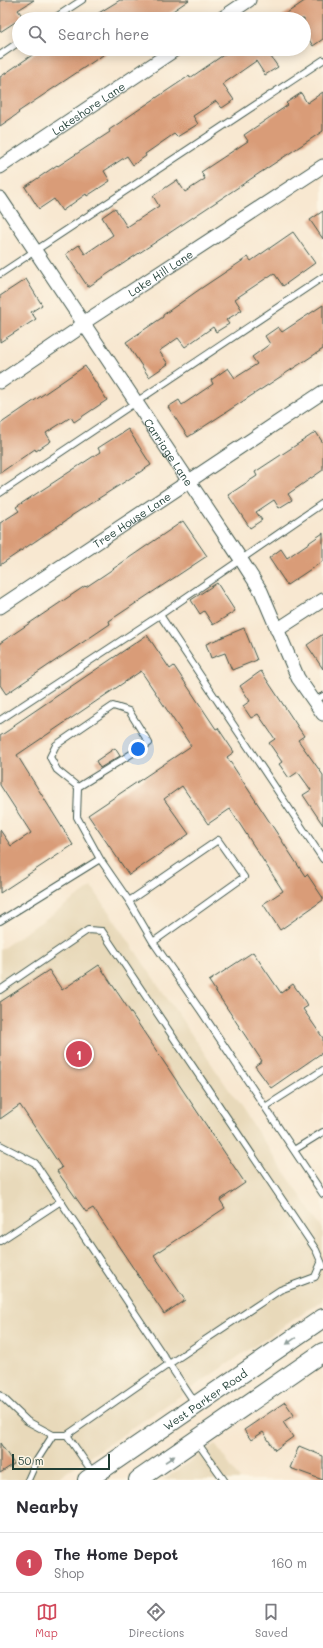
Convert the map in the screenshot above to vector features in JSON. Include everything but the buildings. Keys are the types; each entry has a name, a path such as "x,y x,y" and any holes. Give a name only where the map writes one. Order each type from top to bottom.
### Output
{"main road":[{"name":"West Parker Road","path":"94,1478 323,1318"},
{"path":"138,1480 323,1352"}],"street":[{"path":"231,12 249,0"},
{"name":"Lakeshore Lane","path":"0,167 166,56"},
{"name":"Lake Hill Lane","path":"0,382 75,331 83,323 323,166"},
{"name":"Carriage Lane","path":"0,198 240,558 261,592 298,678 319,698 323,714"},
{"name":"Tree House Lane","path":"0,608 323,392"},
{"path":"277,630 323,600"}],"lane":[{"path":"64,12 82,0"},
{"path":"0,55 12,47"},
{"path":"0,274 323,60"},
{"path":"0,493 323,277"},
{"path":"0,720 160,615 240,558 323,503"},
{"path":"160,615 323,859"},
{"path":"113,706 129,711 149,743 78,787 57,770 50,758 56,745 113,706"},
{"path":"78,787 77,817 100,859 129,901 153,942 201,1011 323,1194"},
{"path":"129,901 218,840 244,877 153,942"},
{"path":"0,921 100,859"},
{"path":"0,990 88,930 102,931 316,1250 322,1264 315,1277 280,1290 67,1434 52,1435 27,1422 0,1395"},
{"path":"265,1107 323,1070"},
{"path":"294,1150 323,1132"},
{"path":"0,1145 35,1163 197,1406"},
{"path":"0,1241 61,1201"},
{"path":"67,1434 94,1478"},
{"path":"28,1480 37,1460 52,1435"},
{"path":"196,1441 224,1480"}],"shaded area":[{"path":"92,887 323,1229 323,1300 55,1480 0,1480 0,950"},
{"path":"215,1444 240,1480 163,1480"}],"place":[{"name":"The Home Depot","path":"79,1054"}]}
